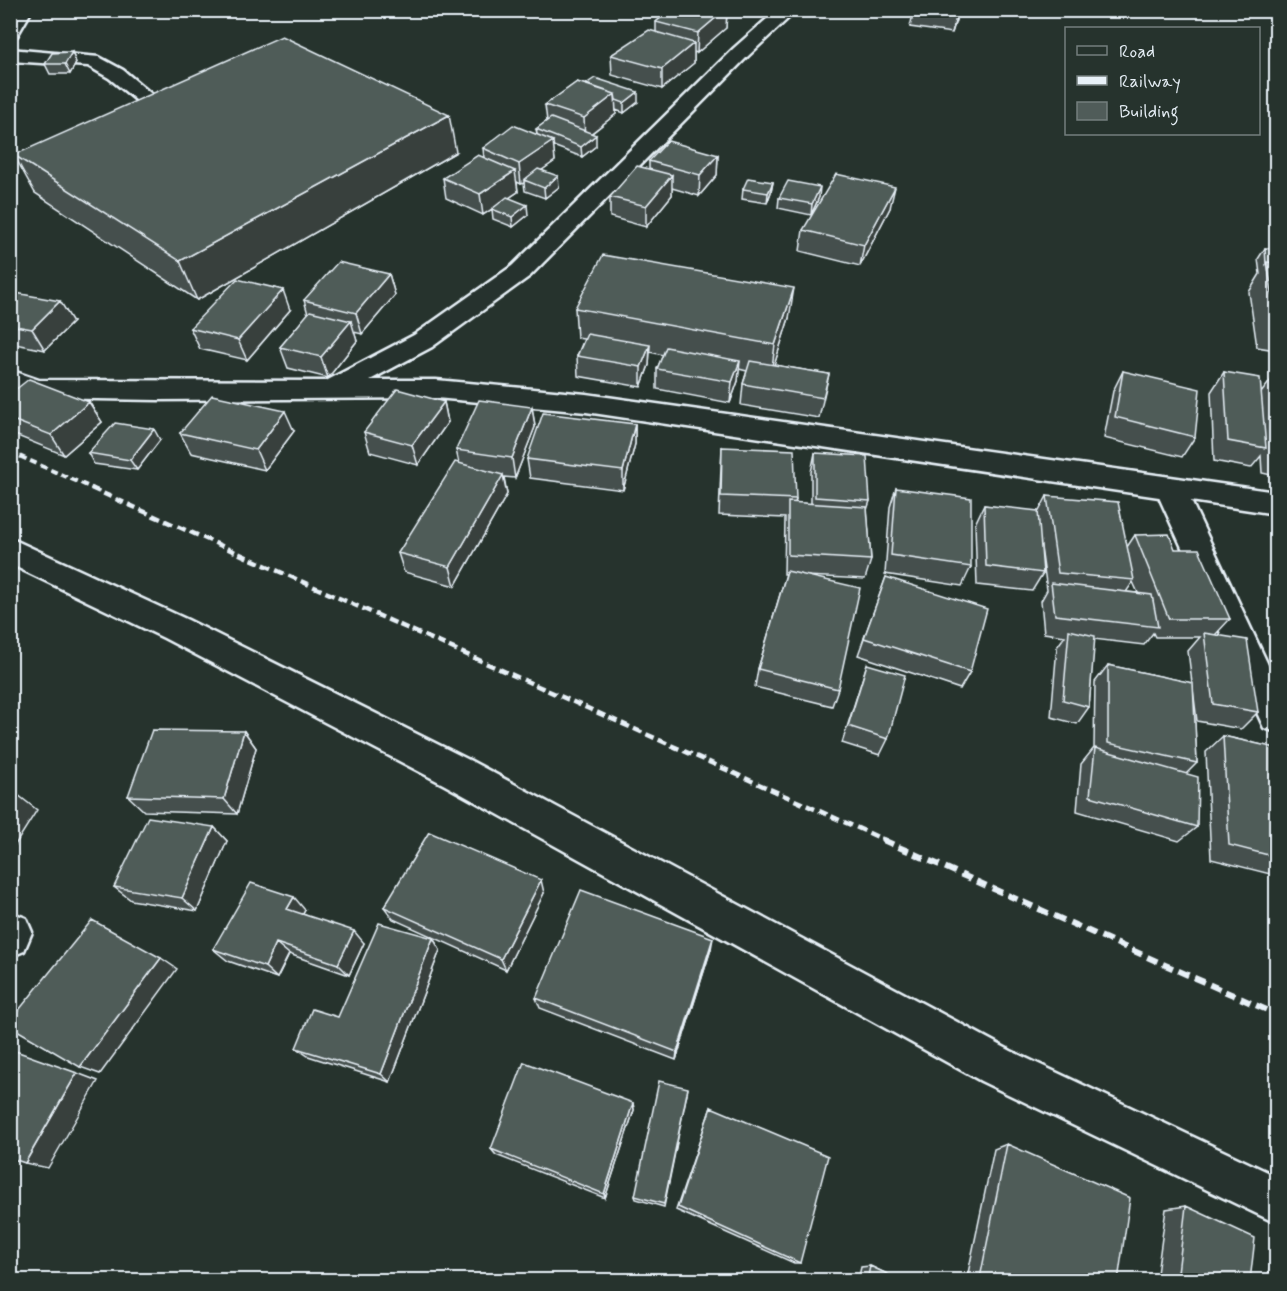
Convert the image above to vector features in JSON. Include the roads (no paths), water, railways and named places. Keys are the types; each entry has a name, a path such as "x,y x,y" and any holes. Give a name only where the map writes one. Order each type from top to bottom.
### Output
{"street":[{"path":"10,32 23,10"},
{"path":"330,390 423,341 521,271 741,52 788,10"},
{"path":"10,55 92,61 116,74 165,114"},
{"path":"423,341 436,389"},
{"path":"10,379 36,389 436,389 586,403 1276,503"},
{"path":"1170,489 1276,717"},
{"path":"10,550 186,634 458,773 996,1066 1276,1200"},
{"path":"10,932 10,937"}],"railway":[{"path":"10,452 94,489"},
{"path":"91,488 887,841"},
{"path":"883,840 1276,1014"}]}
